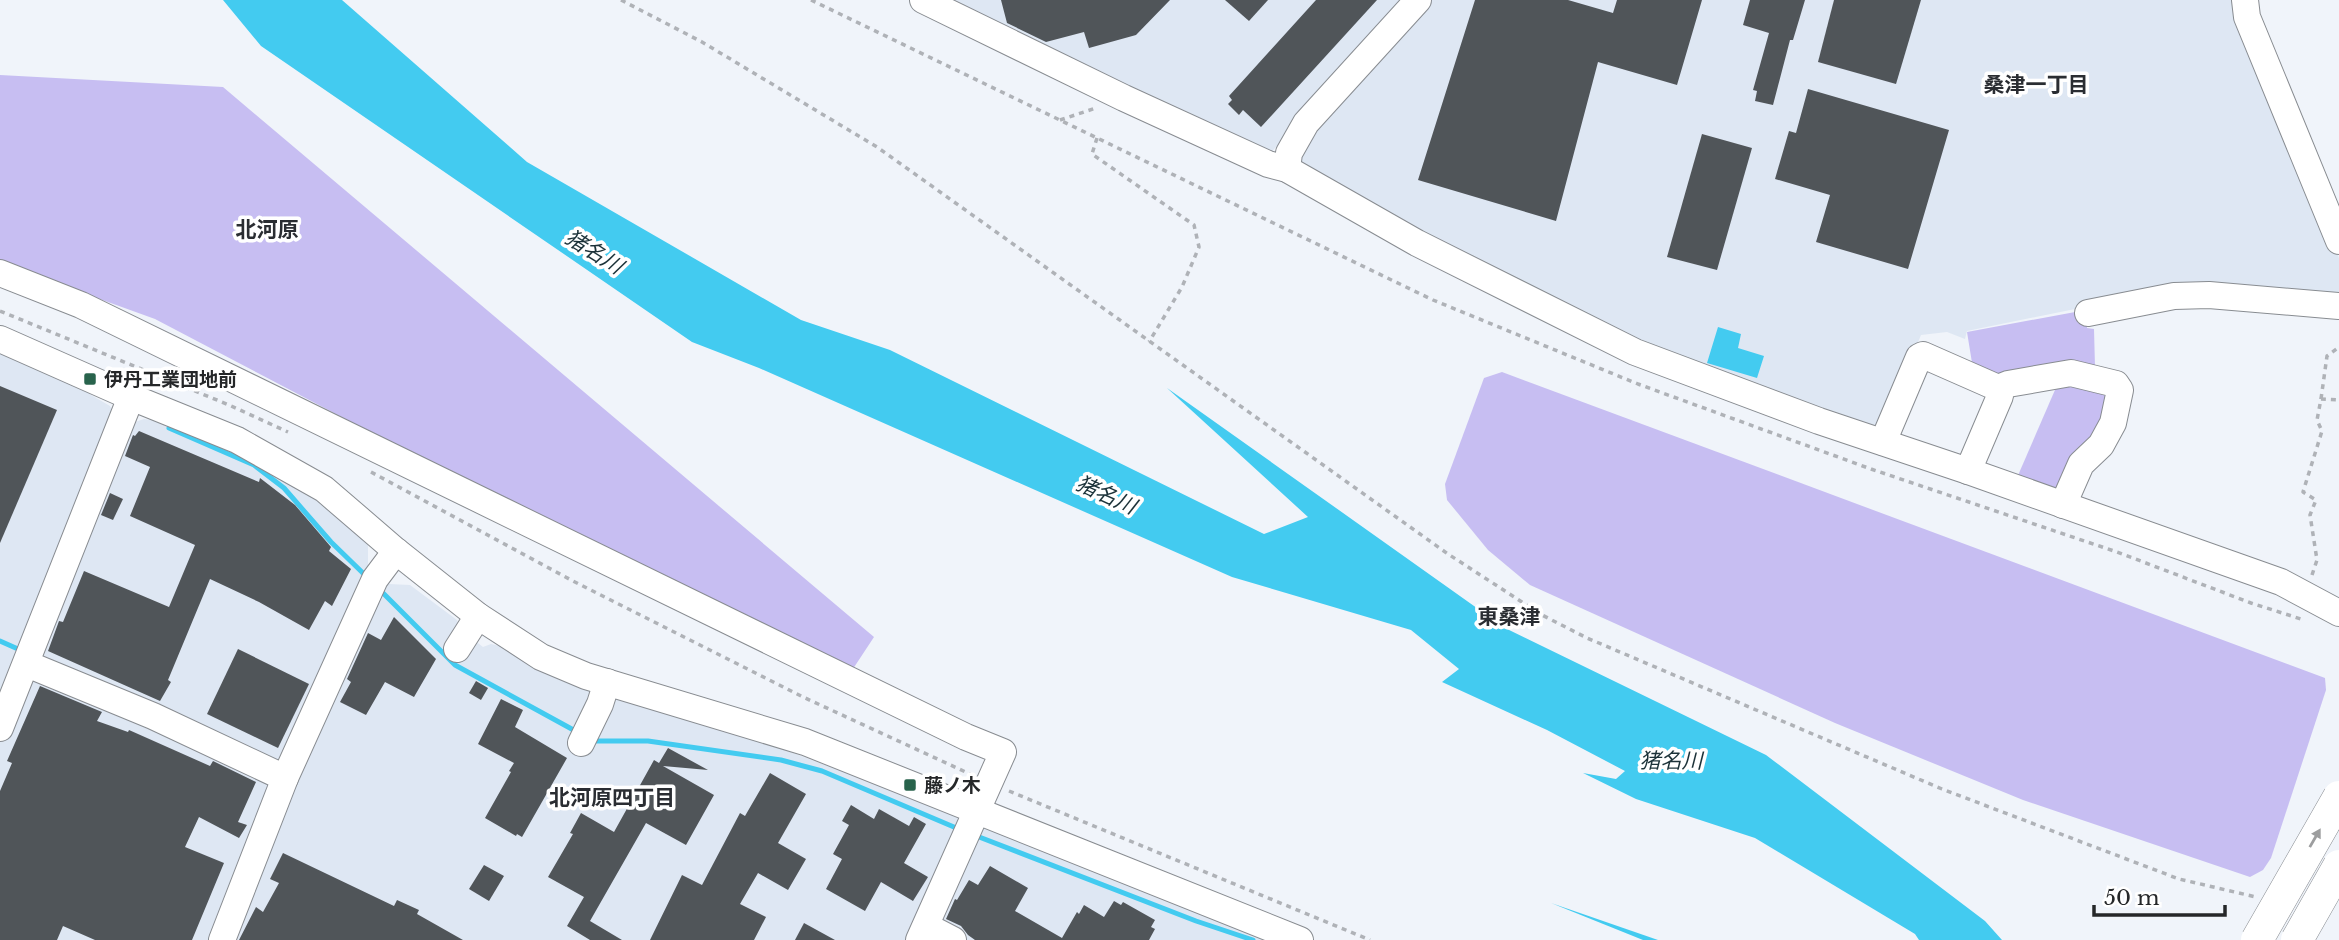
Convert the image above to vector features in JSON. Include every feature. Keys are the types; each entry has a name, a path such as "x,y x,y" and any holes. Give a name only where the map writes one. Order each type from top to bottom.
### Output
{"main road":[{"path":"2257,940 2339,797"},
{"path":"2297,940 2339,866"}],"street":[{"path":"923,0 1148,109 1268,164 1287,169 1417,243 1635,352 2281,582 2339,613"},
{"path":"1287,169 1289,153 1306,123 1418,0"},
{"path":"2245,0 2247,17 2339,241"},
{"path":"0,273 80,305 966,737 1003,752 923,933 953,940"},
{"path":"2088,313 2174,296 2197,295 2339,306"},
{"path":"0,339 237,440 324,489 478,616 541,657 607,682 805,743 1300,940"},
{"path":"1883,442 1919,357 1923,355 1998,388 2071,373 2116,384 2120,390 2113,422 2101,445 2081,464 2063,505"},
{"path":"1968,471 2000,396 1998,388"},
{"path":"0,728 131,397"},
{"path":"222,940 285,778 375,579 396,551"},
{"path":"2305,595 2315,591 2339,595"},
{"path":"457,649 478,616"},
{"path":"27,664 153,716 285,778"},
{"path":"581,743 600,704 607,682"}],"path":[{"path":"621,0 702,42 877,147 1448,554 1542,615 1587,638 1942,789 2179,879 2259,898"},
{"path":"1097,137 1092,154 1194,225 1199,247 1182,287 1149,342"},
{"path":"0,310 288,432"},
{"path":"2305,595 2317,560 2310,516 2316,500 2303,492 2322,431 2317,420 2327,356 2339,347"},
{"path":"2321,399 2339,400"},
{"path":"370,472 571,580 803,697 989,782 1370,940"}],"shaded area":[{"path":"948,0 1406,0 1268,156"},
{"path":"1431,0 2240,0 2241,19 2339,258 2339,301 2144,295 1967,331 1965,339 1947,332 1921,335 1880,435 1637,346 1296,166 1313,129"},
{"path":"0,75 223,87 874,637 845,681 155,319 0,263"},
{"path":"2086,310 2087,328 2094,329 2095,367 1992,383 1974,375 1967,332"},
{"path":"0,349 77,381 91,395 110,406 115,415 135,422 144,419 172,422 279,468 368,541 368,565 389,584 410,585 457,620 460,629 483,647 491,644 500,646 554,672 785,750 968,818 910,940 0,940"},
{"path":"1502,372 2325,678 2326,690 2271,858 2263,870 2250,877 2023,800 1835,723 1530,585 1488,550 1447,500 1445,484 1484,378"},
{"path":"2058,383 2116,392 2062,497 2016,480"},
{"path":"977,822 1268,940 922,940"}],"water":[{"name":"猪名川","path":"223,0 342,0 527,162 801,320 890,350 1264,534 1308,517 1167,388 1505,628 1766,755 1985,921 2002,940 1919,940 1915,934 1755,838 1636,799 1583,773 1616,779 1625,771 1547,730 1442,682 1459,669 1411,630 1232,577 759,368 692,342 261,46"},
{"path":"1718,327 1741,334 1738,348 1764,356 1757,378 1707,363"},
{"path":"1551,903 1658,940 1643,940"}],"building":[{"path":"1001,0 1170,0 1136,35 1089,48 1084,32 1046,42 1007,23"},
{"path":"1225,0 1268,0 1249,21"},
{"path":"1316,0 1377,0 1261,127 1243,110 1239,115 1228,104 1232,100 1229,96"},
{"path":"1475,0 1568,0 1613,13 1617,0 1702,0 1677,85 1598,62 1556,221 1418,180"},
{"path":"1750,0 1805,0 1793,40 1790,40 1773,105 1755,101 1757,91 1753,90 1769,33 1743,25"},
{"path":"1834,0 1921,0 1896,84 1818,62"},
{"path":"1808,89 1949,130 1908,269 1816,242 1830,195 1775,179 1789,131 1796,133"},
{"path":"1702,134 1752,148 1717,270 1667,257"},
{"path":"0,386 57,410 0,543"},
{"path":"139,431 259,482 260,478 295,505 331,547 329,551 351,569 332,606 325,601 309,630 210,579 168,680 171,682 160,701 48,651 59,621 63,622 84,571 169,607 195,545 130,516 150,467 125,456 133,435"},
{"path":"110,493 123,499 113,520 101,515"},
{"path":"394,617 436,659 414,697 385,682 366,715 340,702 351,682 347,679 368,633 381,640"},
{"path":"238,649 309,684 278,748 207,714"},
{"path":"476,681 488,688 481,700 469,693"},
{"path":"40,686 102,712 97,721 128,732 129,730 210,766 213,761 256,782 238,822 247,825 239,838 199,817 185,847 224,863 192,940 95,940 63,926 57,940 0,940 0,791 12,763 7,761"},
{"path":"501,699 523,710 515,727 567,758 522,837 485,818 514,763 478,744"},
{"path":"668,748 708,770 663,766 714,795 686,845 646,823 590,921 622,940 590,940 567,926 584,897 548,877 573,834 570,833 581,813 614,832 654,760 659,763"},
{"path":"770,773 806,794 778,843 806,859 788,890 758,873 740,904 766,917 754,940 650,940 682,875 702,885 740,813 745,816"},
{"path":"851,805 874,819 879,809 909,826 914,817 926,824 904,863 928,877 913,901 881,882 865,911 826,889 842,859 833,854 849,825 842,821"},
{"path":"283,853 394,906 397,900 419,910 417,914 463,940 239,940 256,907 263,912 279,883 270,879"},
{"path":"484,865 504,876 489,901 469,889"},
{"path":"990,866 1028,888 1015,911 1062,938 1084,905 1104,917 1114,901 1121,905 1123,902 1155,920 1151,927 1155,929 1149,940 975,940 961,926 946,919 955,899 957,900 969,880 978,885"},
{"path":"804,923 835,940 795,940"}],"waterway":[{"path":"169,428 254,465 284,488 331,542 367,577"},
{"path":"379,589 455,665 579,733"},
{"path":"0,641 18,649"},
{"path":"591,739 648,741 781,760 822,771 961,830"},
{"path":"974,835 1196,921 1253,940"}],"place":[{"name":"伊丹工業団地前","path":"90,379"},
{"name":"藤ノ木","path":"910,785"}],"district":[{"name":"桑津一丁目","path":"2036,85"},
{"name":"北河原","path":"267,230"},
{"name":"東桑津","path":"1509,617"},
{"name":"北河原四丁目","path":"612,798"}]}
